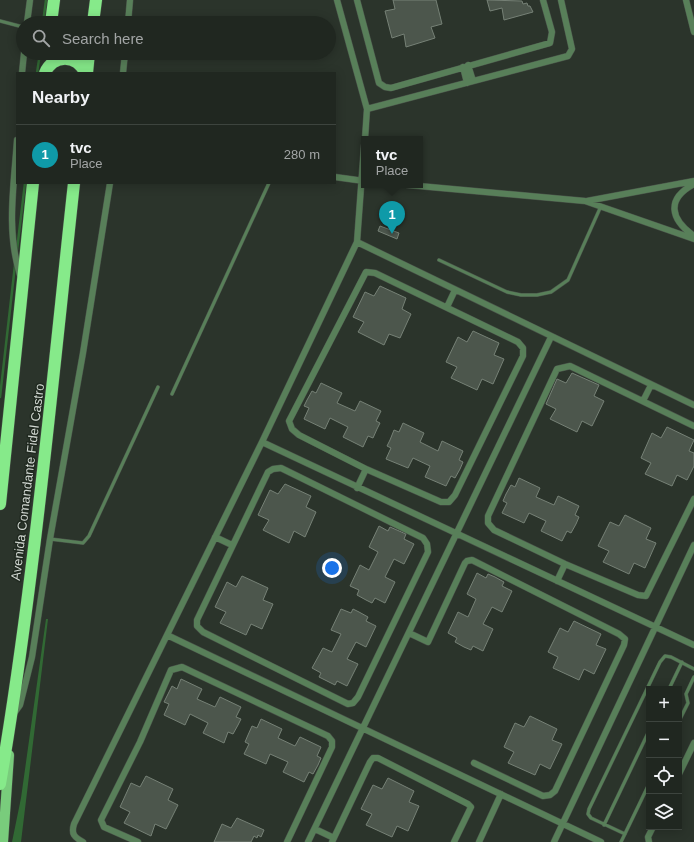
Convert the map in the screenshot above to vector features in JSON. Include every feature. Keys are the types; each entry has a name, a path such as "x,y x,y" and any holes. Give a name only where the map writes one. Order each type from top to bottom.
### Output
{"highway":[{"path":"52,16 54,0"},
{"path":"94,16 96,0"},
{"path":"45,72 46,60"},
{"path":"46,72 54,62 59,60"},
{"path":"70,60 78,63 85,72"},
{"path":"86,72 88,60"},
{"name":"Avenida Comandante Fidel Castro","path":"0,500 33,184"},
{"name":"Avenida Comandante Fidel Castro","path":"0,784 11,717 46,443 74,184"}],"main road":[{"path":"3,842 11,717"}],"street":[{"path":"28,16 30,0"},
{"path":"129,16 130,0"},
{"path":"337,0 367,109 364,136"},
{"path":"357,0 379,82 382,86 391,88 550,43 552,32 543,0"},
{"path":"367,109 568,56 571,52 572,44 561,0"},
{"path":"686,0 694,32"},
{"path":"22,72 23,60"},
{"path":"123,72 124,60"},
{"path":"466,66 470,82"},
{"path":"16,154 11,226 13,253 23,282"},
{"path":"336,177 361,181"},
{"path":"585,201 694,181"},
{"path":"11,717 20,705 32,657 50,539 82,360 110,184"},
{"path":"694,184 680,194 673,208 677,220 694,236"},
{"path":"423,186 585,201 694,239"},
{"path":"83,842 75,838 73,834 74,824 262,442 357,242 362,188"},
{"path":"357,242 694,405"},
{"path":"366,272 375,272 447,307 518,342 523,348 523,356 455,495 449,502 442,502 366,469 299,435 292,429 289,421 366,272"},
{"path":"447,307 455,290"},
{"path":"308,842 551,337"},
{"path":"694,426 570,366 557,369 488,516 488,523 494,530 565,564 638,595 646,596 694,499"},
{"path":"643,401 651,385"},
{"path":"262,442 694,645"},
{"path":"281,468 423,538 427,544 428,552 358,697 353,703 348,704 202,632 198,626 197,620 232,545 268,472 273,469 281,468"},
{"path":"358,488 366,469"},
{"path":"215,537 232,545"},
{"path":"554,842 654,626 694,545"},
{"path":"409,633 428,642 464,563 472,560 620,634 625,639 624,645 555,791 550,795 544,796 474,763"},
{"path":"557,581 565,564"},
{"path":"167,635 601,842"},
{"path":"138,842 104,826 101,820 140,742 171,670 182,667 328,736 332,741 332,747 287,842"},
{"path":"682,763 694,744"},
{"path":"315,828 333,840 372,758 378,758 468,804 471,807 454,842"},
{"path":"479,842 501,794"},
{"path":"649,842 648,837 652,830"}],"lane":[{"path":"0,21 16,25"},
{"path":"172,394 268,184"},
{"path":"439,260 507,292 537,295 551,292 568,280 601,206"},
{"path":"50,539 83,543 89,536 158,387"},
{"path":"625,834 591,818 588,814 589,809 660,662 665,656 682,662 694,669"},
{"path":"670,686 682,662"},
{"path":"682,715 688,703 686,694 694,676"},
{"path":"604,825 646,737"},
{"path":"621,842 646,790"}],"shaded area":[{"path":"46,619 48,619 21,842 12,842 21,798"}],"building":[{"path":"393,0 436,0 442,24 431,27 435,38 406,47 404,34 392,38 385,11 395,9"},
{"path":"487,0 522,1 523,4 527,3 528,6 530,6 533,12 504,20 502,8 490,11"},
{"path":"380,226 399,233 397,239 378,231"},
{"path":"380,286 406,298 402,309 411,314 400,338 389,334 384,345 358,332 364,322 353,317 365,292 374,296"},
{"path":"473,331 499,343 494,355 504,359 493,384 482,379 477,390 451,378 457,367 446,362 458,337 467,342"},
{"path":"572,373 599,385 594,396 604,401 592,426 582,421 577,432 550,419 556,409 546,404 557,379 566,383"},
{"path":"321,383 342,393 337,403 355,411 360,401 381,411 376,421 380,423 373,438 368,436 363,447 343,437 348,427 330,418 325,429 304,419 309,408 304,406 312,391 316,393"},
{"path":"403,423 424,433 420,442 438,451 442,441 463,451 459,460 463,462 460,469 455,478 451,476 446,486 425,477 430,466 413,458 408,468 386,459 391,448 387,446 394,430 399,432"},
{"path":"667,427 694,440 689,451 694,453 694,466 687,480 677,475 672,486 645,474 651,463 641,458 652,433 661,438"},
{"path":"519,478 540,488 536,497 554,505 558,496 579,506 575,515 579,517 576,524 571,533 567,531 562,541 541,531 546,521 529,513 524,523 502,513 507,503 503,501 506,494 511,485 515,487"},
{"path":"285,484 311,496 306,507 316,512 305,537 294,531 289,543 263,530 269,520 258,515 270,490 278,494"},
{"path":"625,515 651,528 646,539 656,543 645,568 634,563 629,574 603,562 609,551 598,546 610,522 619,526"},
{"path":"379,526 388,531 390,527 406,534 404,539 414,544 404,564 394,559 385,577 395,582 385,603 375,598 372,603 357,595 359,590 350,586 360,565 369,570 378,552 369,547"},
{"path":"477,573 486,578 488,574 495,577 504,582 502,586 512,591 502,612 492,607 483,624 493,629 483,651 473,646 471,650 464,647 455,642 457,638 448,633 458,612 468,617 476,599 467,594"},
{"path":"242,576 268,588 263,600 273,604 262,629 251,624 246,635 220,623 226,612 215,607 227,582 236,587"},
{"path":"341,609 351,613 353,609 368,617 366,621 376,626 366,647 356,642 347,659 358,664 347,686 337,681 335,685 319,677 321,673 312,668 323,648 332,652 341,634 331,630"},
{"path":"574,621 601,634 596,645 606,649 594,674 584,669 579,680 553,668 558,657 548,652 560,628 568,632"},
{"path":"181,679 202,689 197,699 215,707 220,697 241,707 236,717 241,719 233,734 228,732 224,743 203,733 208,723 190,714 185,725 164,715 169,704 164,702 172,686 177,689"},
{"path":"530,716 557,729 552,740 562,744 550,769 540,764 535,775 508,763 514,752 504,747 515,723 524,727"},
{"path":"261,719 282,729 278,738 295,746 300,737 321,747 317,756 321,758 318,765 313,774 309,772 304,782 283,772 288,762 270,754 266,764 244,754 249,744 245,742 252,726 257,728"},
{"path":"146,776 173,789 168,800 178,805 166,829 155,824 151,836 124,823 130,812 120,807 131,783 140,787"},
{"path":"388,778 414,791 409,802 419,806 408,831 397,826 392,837 366,825 372,814 361,809 373,785 382,789"},
{"path":"237,818 264,830 261,837 258,835 257,838 254,836 251,842 214,842 222,824 231,828"}],"waterway":[{"path":"44,16 46,0"},
{"path":"37,72 39,60"},
{"path":"17,250 25,184"},
{"path":"0,397 15,265"}],"place":[{"name":"tvc","path":"392,234"}]}
